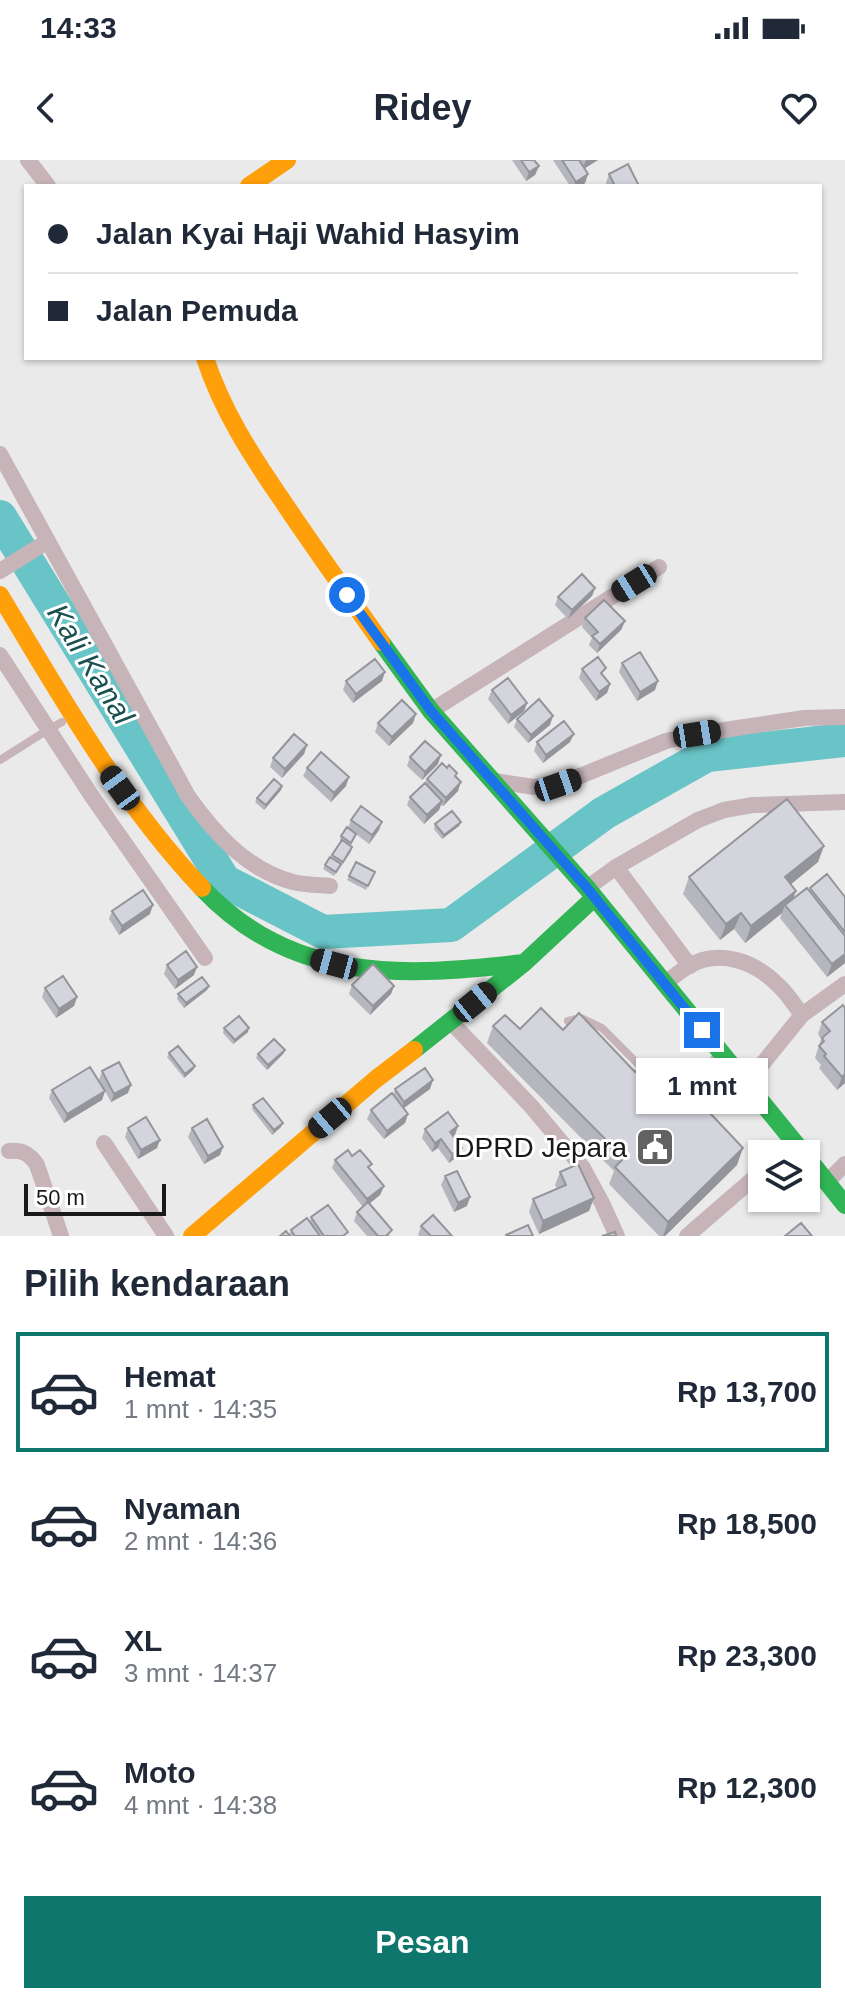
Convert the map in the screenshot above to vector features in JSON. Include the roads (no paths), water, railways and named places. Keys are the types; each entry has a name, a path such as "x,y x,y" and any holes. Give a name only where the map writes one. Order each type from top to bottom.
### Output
{"main road":[{"path":"252,184 287,160"},
{"path":"206,360 232,421 259,466 431,711 585,887 788,1140"},
{"path":"0,595 67,718 156,836 222,908 265,938 311,958 364,970 460,970 524,963"},
{"path":"192,1236 376,1079 524,963 585,887"},
{"path":"820,1175 845,1205"}],"street":[{"path":"28,160 46,184"},
{"path":"0,454 188,796 205,819 240,855 276,877 296,883 330,886"},
{"path":"0,571 48,542"},
{"path":"431,711 659,567"},
{"path":"0,655 91,795 205,958"},
{"path":"493,780 534,787 558,785 681,737 804,718 845,717"},
{"path":"585,887 698,820 724,810 753,805 845,802"},
{"path":"616,867 690,966"},
{"path":"664,984 690,966 714,958 745,962 779,986 802,1015"},
{"path":"746,1084 802,1015 845,984"},
{"path":"451,1022 531,1106 583,1168 617,1236"},
{"path":"104,1143 166,1236"},
{"path":"9,1151 24,1151 37,1165 61,1236"},
{"path":"827,1182 845,1164"},
{"path":"687,1236 748,1183"}],"lane":[{"path":"0,760 67,718"},
{"path":"568,1021 581,1018 602,1028 671,1095 680,1094 720,1053"}],"waterway":[{"name":"Kali Kanal","path":"0,517 224,881 323,932 451,925 604,813 707,755 845,740"}],"place":[{"name":"DPRD Jepara","path":"655,1147"}]}
